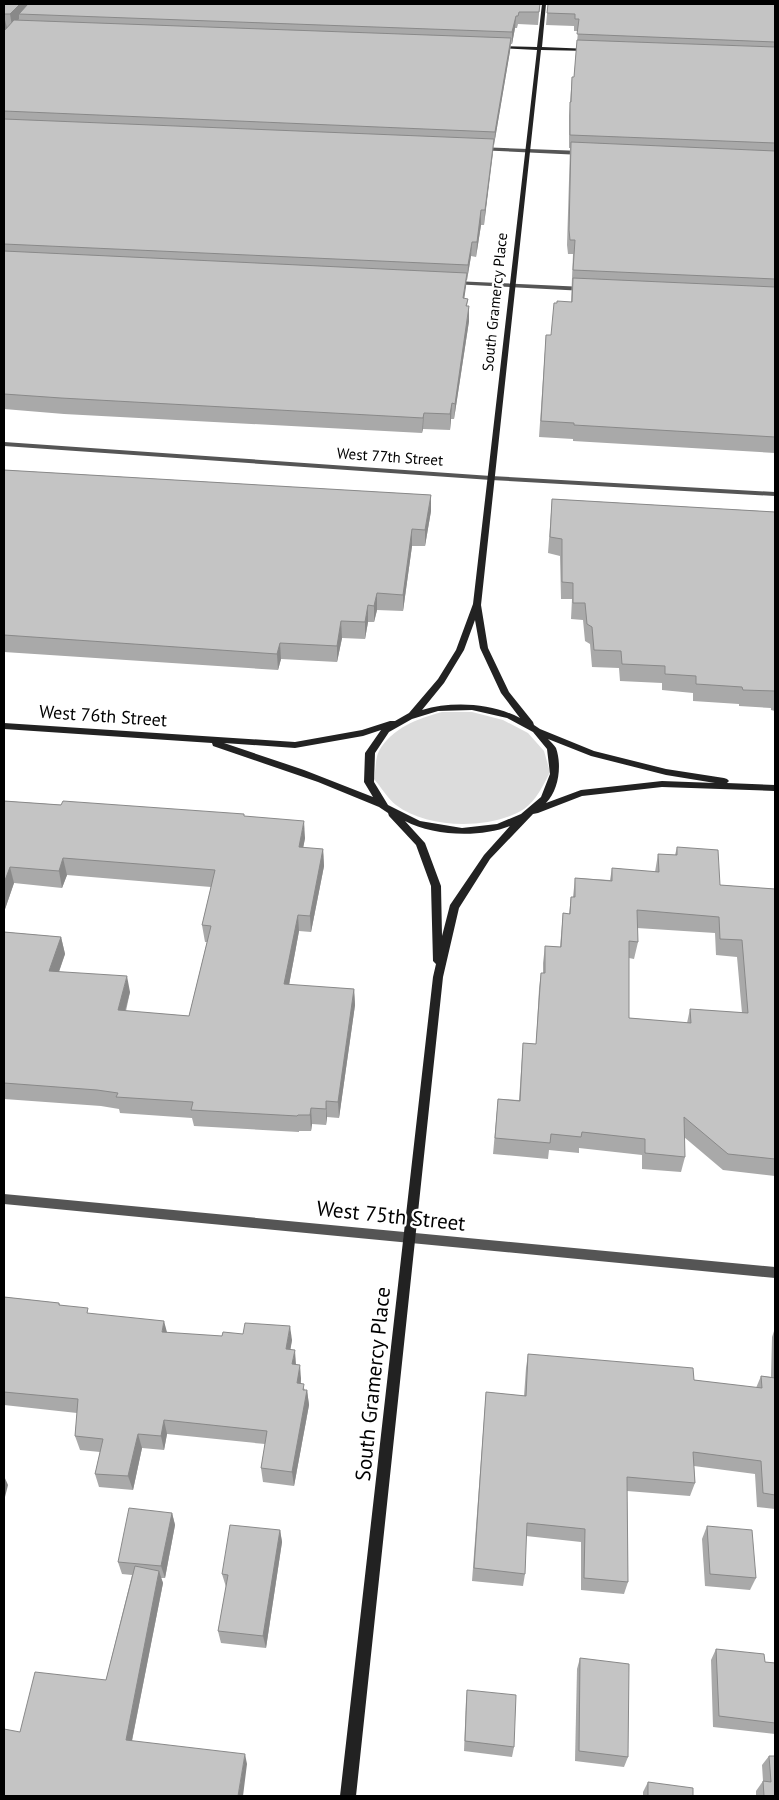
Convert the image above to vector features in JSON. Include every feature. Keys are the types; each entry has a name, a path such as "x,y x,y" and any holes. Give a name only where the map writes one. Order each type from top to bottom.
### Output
{"street":[{"name":"South Gramercy Place","path":"410,717 440,681 460,650 477,604 544,4"},
{"path":"489,46 598,50"},
{"path":"468,148 587,153"},
{"path":"444,283 588,290"},
{"name":"West 77th Street","path":"4,444 491,478 775,494"},
{"name":"South Gramercy Place","path":"477,604 484,648 505,692 535,730"},
{"path":"472,707 510,716 535,730 591,753 666,772 774,788 662,784 581,793 498,827 462,831 418,824 385,807 369,782 370,753 386,730 410,717 438,708 472,707"},
{"name":"West 76th Street","path":"4,726 296,745 363,733 410,717"},
{"path":"526,815 545,799 556,774 551,748 535,730"},
{"name":"West 76th Street","path":"201,739 349,789 385,807"},
{"name":"South Gramercy Place","path":"385,807 420,843 436,886 438,977"},
{"name":"South Gramercy Place","path":"348,1796 438,977 454,908 487,857 526,815"},
{"name":"West 75th Street","path":"4,1199 775,1273"}],"shaded area":[{"path":"442,712 472,712 503,720 528,733 544,751 550,772 539,792 528,806 510,816 494,821 459,824 424,819 409,813 390,800 374,779 379,751 384,743 398,730 415,721"}],"building":[{"path":"4,4 20,4 10,14 4,14"},
{"path":"28,4 540,4 539,12 519,12 518,16 516,16 512,32 19,14"},
{"path":"548,4 775,4 775,42 577,34 579,19 575,19 575,14 547,13"},
{"path":"14,20 511,38 495,132 4,111 4,31"},
{"path":"577,40 775,47 775,143 570,135 570,102"},
{"path":"4,119 494,139 485,210 481,210 477,242 472,242 468,265 4,244"},
{"path":"571,142 775,151 775,279 573,270 575,240 570,240 569,230"},
{"path":"4,251 467,273 463,298 468,299 466,306 469,306 455,404 452,403 450,414 424,413 423,418 4,394"},
{"path":"573,278 775,287 775,437 574,425 574,423 541,421 546,335 551,335 554,303 557,303 557,301 572,302"},
{"path":"4,470 431,495 425,530 412,529 403,595 377,593 374,606 368,605 365,622 341,621 337,646 280,643 277,654 4,635"},
{"path":"552,499 775,512 775,691 743,690 742,687 696,684 696,676 665,674 665,666 622,664 621,651 594,650 592,627 587,624 585,603 573,603 573,583 562,582 562,539 550,537"},
{"path":"4,801 61,805 63,801 244,814 244,816 304,821 299,847 323,849 310,916 298,915 284,984 354,989 338,1102 326,1101 326,1109 311,1108 310,1115 297,1116 191,1110 193,1102 116,1097 118,1093 97,1090 4,1083 4,932 61,937 49,971 127,976 118,1010 189,1016 211,926 202,925 215,870 63,858 59,871 10,867 4,883"},
{"path":"677,847 718,850 720,885 775,889 775,1159 728,1154 684,1117 685,1157 645,1153 645,1139 582,1132 581,1137 551,1134 550,1143 495,1138 498,1099 520,1101 523,1043 536,1044 541,973 545,973 545,946 561,947 563,913 570,914 571,897 575,897 575,878 612,881 612,868 659,872 658,854 677,855","holes":["637,910 719,917 720,939 742,940 748,1013 690,1009 691,1023 629,1018 629,941 638,942"]},
{"path":"4,1297 88,1308 87,1313 164,1321 162,1332 222,1336 223,1332 243,1334 245,1323 290,1326 286,1349 295,1350 292,1364 300,1365 297,1383 304,1384 303,1390 307,1390 292,1472 261,1468 267,1431 164,1420 161,1436 138,1434 128,1476 95,1474 103,1439 75,1436 78,1399 4,1392"},
{"path":"528,1354 693,1368 694,1380 762,1388 761,1376 775,1378 775,1495 763,1493 761,1461 693,1452 695,1483 627,1477 628,1582 584,1578 585,1529 527,1523 525,1574 474,1568 486,1392 526,1396"},
{"path":"129,1508 172,1513 161,1566 118,1562"},
{"path":"230,1525 280,1530 263,1636 218,1631 228,1575 222,1574"},
{"path":"707,1526 752,1530 756,1578 710,1574"},
{"path":"135,1566 159,1571 126,1740 245,1754 238,1796 4,1796 4,1729 20,1732 35,1672 106,1680"},
{"path":"716,1649 764,1654 765,1662 775,1663 775,1723 719,1716"},
{"path":"580,1658 629,1664 628,1757 579,1751"},
{"path":"467,1690 516,1695 514,1747 465,1741"},
{"path":"769,1756 775,1756 775,1796 764,1796 763,1781 771,1782"},
{"path":"648,1782 693,1788 693,1796 648,1796"}]}
